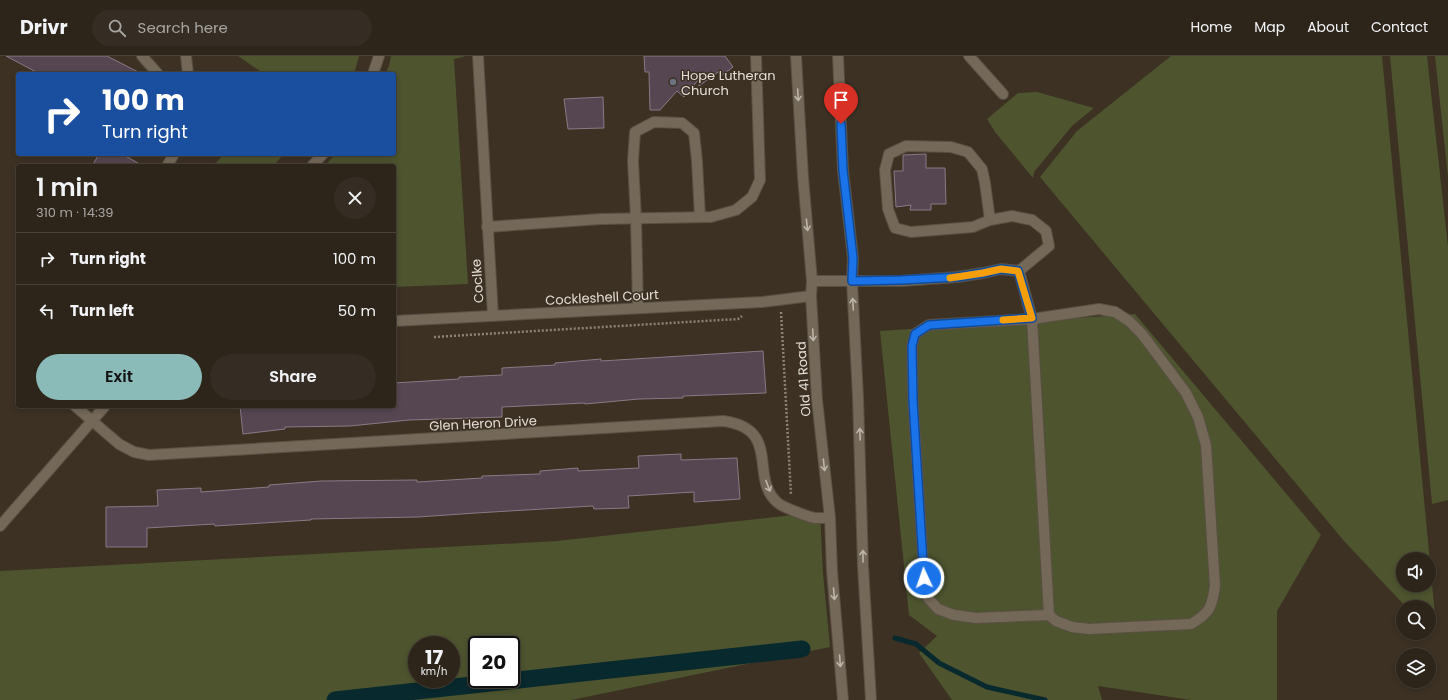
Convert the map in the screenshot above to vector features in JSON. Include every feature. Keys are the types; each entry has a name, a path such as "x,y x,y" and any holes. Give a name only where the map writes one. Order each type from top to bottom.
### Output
{"street":[{"path":"186,56 188,72"},
{"path":"374,72 379,56"},
{"name":"Coclke","path":"478,56 493,316"},
{"path":"487,227 601,219 711,217 736,210 752,197 760,180 756,56"},
{"name":"Old 41 Road","path":"796,56 802,176 812,281 811,296 817,400 830,518 832,571 843,700"},
{"path":"838,56 843,170 853,258 852,281 858,397 863,566 871,700"},
{"path":"969,56 1003,94"},
{"path":"145,57 156,72"},
{"path":"638,308 633,161 635,132 654,122 682,123 694,133 698,161 700,217"},
{"path":"812,281 901,280 957,277 1001,269 1018,271 1049,246 1046,231 1032,220 1012,216 990,220 973,227 911,232 895,228 888,209 885,170 890,154 906,146 951,147 968,152 982,169 990,220"},
{"path":"314,164 321,156"},
{"path":"1018,271 1032,318 1049,615"},
{"name":"Cockleshell Court","path":"396,321 762,302 811,296"},
{"path":"1099,309 1115,312 1130,321 1142,334 1186,393 1198,417 1206,445 1215,586 1212,603 1204,616 1191,624 1089,629 1072,627 1056,621 1049,615 976,618 954,615 938,609 928,598 924,578 913,401 912,346 915,334 929,325 1032,318 1099,309"},
{"name":"Glen Heron Drive","path":"77,408 119,444 134,452 149,455 723,422 737,423 749,431 761,448 764,477 768,489 776,502 785,508 813,518 830,518"},
{"path":"0,526 103,408"}],"path":[{"path":"776,312 781,312 792,510"},
{"path":"434,337 738,319 743,315"}],"green space":[{"path":"238,56 359,56 355,72 261,72"},
{"path":"391,56 466,56 454,59 468,284 396,287 396,164 327,164 333,156 396,156 396,72 386,72"},
{"path":"1171,56 1382,56 1429,552 1396,552 1396,592 1433,592 1434,600 1399,600 1344,541 1040,177 1077,131"},
{"path":"1390,56 1427,56 1448,247 1448,500 1432,504"},
{"path":"1435,56 1448,56 1448,177"},
{"path":"1037,92 1094,108 1072,126 1034,172 1033,178 995,132 987,119 1018,93"},
{"path":"222,156 282,156 275,164 215,164"},
{"path":"1135,314 1321,535 1277,611 1277,700 1191,700 1098,686 1102,700 952,700 919,653 937,636 909,615 880,331"},
{"path":"820,512 823,573 830,647 571,700 0,700 0,571 557,541"}],"building":[{"path":"6,56 107,56 138,72 36,72"},
{"name":"Hope Lutheran Church","path":"644,56 725,56 733,67 721,76 718,72 699,86 699,79 684,97 677,91 660,110 650,110 649,72 645,72"},
{"path":"603,97 604,128 568,129 564,99"},
{"path":"926,154 926,168 945,168 946,204 931,204 931,210 910,210 911,205 896,207 894,171 903,171 903,155"},
{"path":"98,156 126,156 140,164 93,164"},
{"path":"763,351 766,393 683,396 683,398 639,399 585,404 502,407 502,417 409,420 350,426 285,427 285,429 243,434 240,408 396,408 396,383 502,375 502,368 555,365 555,363 601,359 601,361"},
{"path":"681,454 681,460 737,458 740,499 694,502 694,492 628,496 629,508 594,509 593,506 418,517 311,519 215,526 214,524 147,528 147,547 106,547 106,507 158,506 157,490 201,488 201,492 269,487 269,485 321,481 417,480 417,482 482,478 482,476 540,474 540,471 578,468 578,471 639,468 638,456"}],"waterway":[{"path":"895,638 916,644 939,663 987,687 1045,700"},
{"path":"335,700 802,649"}],"slow traffic":[{"path":"950,278 1001,269 1018,271 1032,318 1003,320"}],"place":[{"name":"Hope Lutheran Church","path":"673,82"}],"route":[{"path":"841,124 843,170 853,258 852,281 957,277 1001,269 1018,271 1032,318 929,325 915,334 912,346 913,401 924,578"}]}
